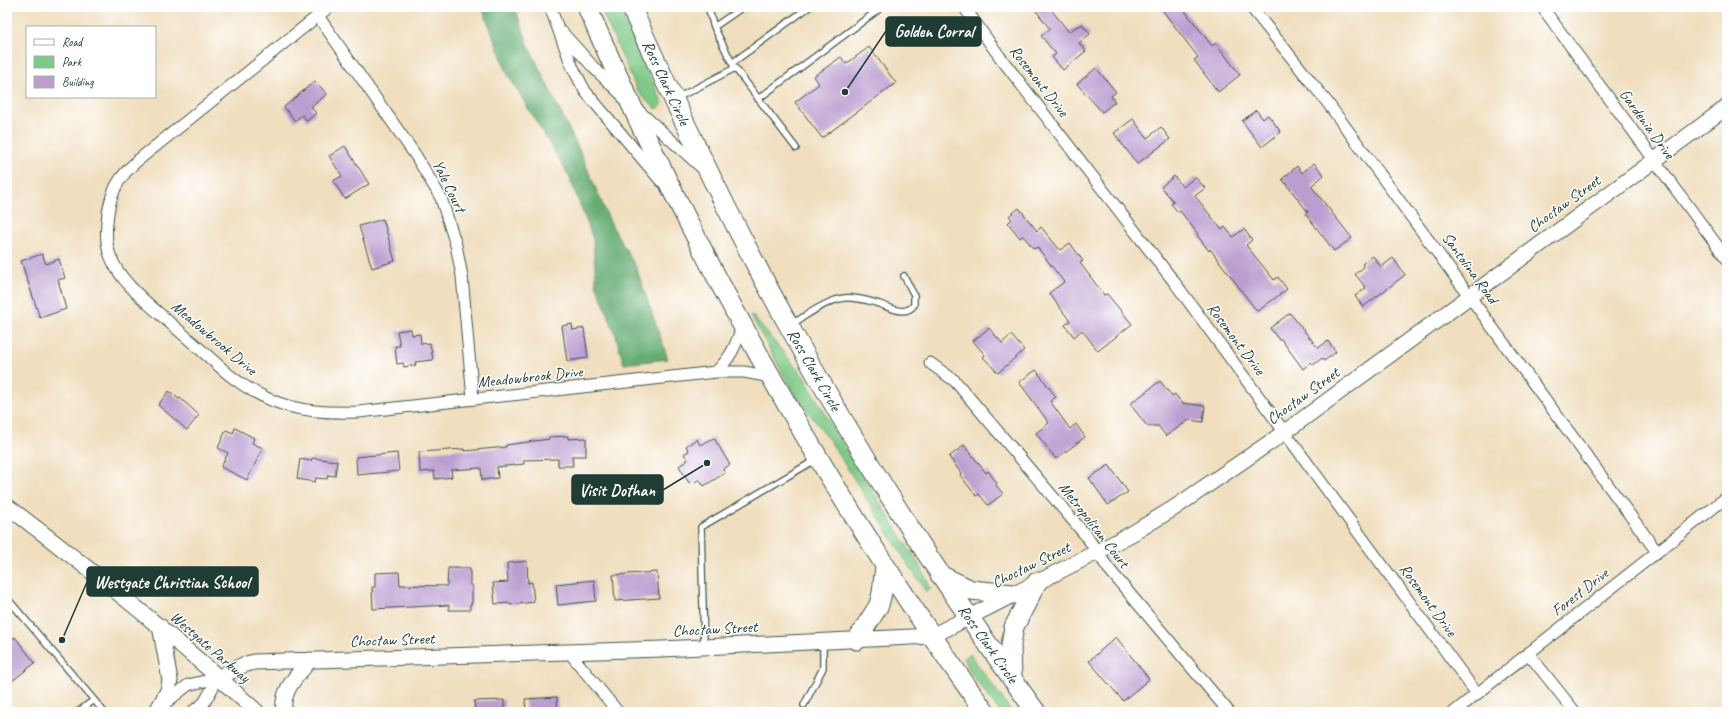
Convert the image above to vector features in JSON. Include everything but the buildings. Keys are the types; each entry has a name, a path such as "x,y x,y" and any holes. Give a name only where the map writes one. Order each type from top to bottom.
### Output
{"highway":[{"path":"587,7 677,200 742,326 819,458 885,566 985,712"},
{"name":"Ross Clark Circle","path":"631,7 673,100 788,326 873,469 939,574 1036,712"},
{"path":"857,640 879,605 885,566"},
{"path":"939,574 971,590 1013,594"},
{"path":"1012,679 1011,645 1014,627 1036,582"}],"street":[{"name":"Meadowbrook Drive","path":"329,7 125,172 111,196 106,224 106,239 110,256 126,281 138,295 228,374 241,384 271,400 289,407 329,413 359,412 716,372 744,372 771,377"},
{"path":"550,7 572,66 586,92 605,112 677,200"},
{"name":"Rosemont Drive","path":"964,7 1000,57 1175,283 1477,694"},
{"name":"Santolina Road","path":"1252,7 1327,102 1657,552"},
{"name":"Gardenia Drive","path":"1542,7 1727,259"},
{"name":"Yale Court","path":"318,16 416,156 441,198 450,222 462,276 473,399"},
{"path":"559,29 594,68 631,104 710,175"},
{"name":"Choctaw Street","path":"156,710 188,685 218,678 243,665 254,662 704,647 932,636 968,616 1133,533 1174,508 1285,432 1727,107"},
{"path":"716,372 728,359 736,346 742,326"},
{"name":"Metropolitan Court","path":"930,362 955,381 1087,537 1108,568 1229,712"},
{"name":"Forest Drive","path":"1454,712 1727,497"},
{"name":"Westgate Parkway","path":"7,506 74,556 160,626 257,712"},
{"path":"156,710 168,691 170,680 160,626"},
{"path":"569,652 618,712"},
{"path":"1528,653 1575,712"},
{"path":"284,712 284,697 289,686 310,660"},
{"path":"192,712 204,703 218,678"}],"lane":[{"path":"708,7 714,28 735,68 796,148"},
{"path":"714,28 743,7"},
{"path":"732,63 809,7"},
{"path":"758,99 878,10 876,7"},
{"path":"673,100 735,68"},
{"path":"788,326 825,305 845,298 869,301 901,311 907,310 914,305 915,298 904,276"},
{"path":"704,647 701,527 819,458"},
{"path":"7,598 104,712"},
{"path":"804,704 824,668 823,642"},
{"path":"78,712 94,700"}],"green space":[{"path":"482,7 515,7 529,47 582,156 611,224 636,267 668,359 624,364 616,336 596,284 593,239 569,176 508,75"},
{"path":"600,7 618,7 663,104 656,109 638,92"},
{"path":"752,315 804,377 838,436 923,571 931,589 926,592 830,441 792,390 751,316"},
{"path":"970,654 1012,712 1000,712 972,675 964,658"}],"place":[{"name":"Golden Corral","path":"845,92"},
{"name":"Visit Dothan","path":"707,463"},
{"name":"Westgate Christian School","path":"62,640"}]}
